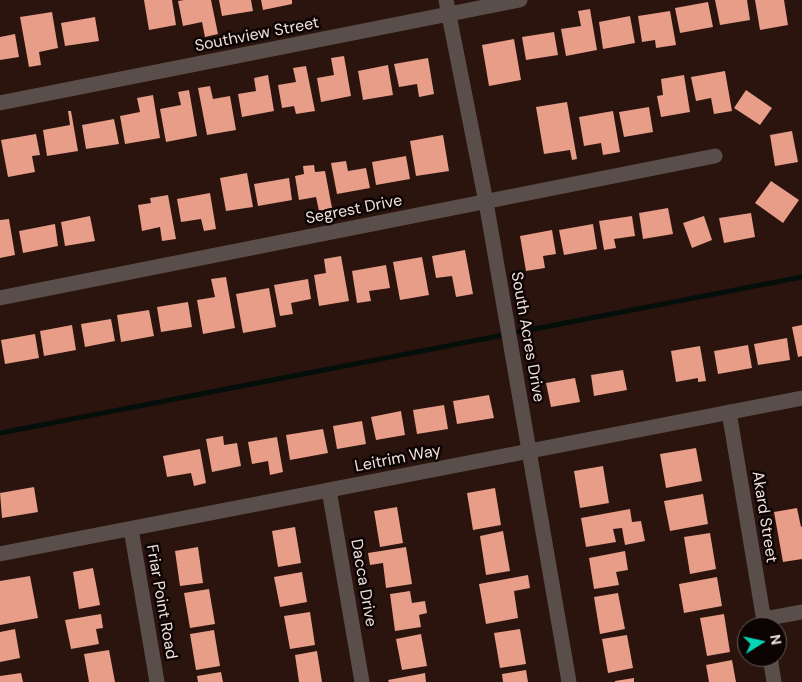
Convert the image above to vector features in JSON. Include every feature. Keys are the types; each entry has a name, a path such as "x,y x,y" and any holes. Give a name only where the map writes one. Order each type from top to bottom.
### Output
{"street":[{"name":"Southview Street","path":"0,103 447,7 520,0"},
{"name":"South Acres Drive","path":"447,7 486,202 569,682"},
{"name":"Segrest Drive","path":"0,298 716,156"},
{"name":"Leitrim Way","path":"0,554 802,398"},
{"name":"Akard Street","path":"729,412 763,617"},
{"name":"Dacca Drive","path":"329,490 362,682"},
{"name":"Friar Point Road","path":"131,529 157,682"},
{"path":"782,617 802,610"},
{"path":"772,667 774,682"}],"building":[{"path":"144,0 172,0 176,25 149,30"},
{"path":"211,0 218,34 205,37 202,22 183,26 178,1"},
{"path":"219,0 251,0 253,11 222,16"},
{"path":"261,0 292,0 292,4 263,10"},
{"path":"715,0 747,0 750,20 720,25"},
{"path":"755,0 784,0 788,25 760,30"},
{"path":"708,2 713,27 680,33 675,8"},
{"path":"590,9 597,50 566,56 561,29 581,26 578,11"},
{"path":"670,11 676,45 656,48 655,40 642,42 638,16"},
{"path":"52,12 58,48 39,52 41,65 29,67 20,17"},
{"path":"630,16 635,43 603,49 599,22"},
{"path":"95,17 99,41 65,46 61,23"},
{"path":"554,32 558,55 526,60 522,37"},
{"path":"15,34 19,57 0,60 0,37"},
{"path":"514,39 521,80 489,86 482,45"},
{"path":"344,56 351,96 321,102 317,78 334,75 331,58"},
{"path":"428,58 434,94 419,97 417,84 399,87 394,64"},
{"path":"388,65 393,95 363,100 358,71"},
{"path":"306,66 315,111 296,114 294,106 282,108 278,85 296,82 293,68"},
{"path":"725,71 732,111 714,114 711,98 696,101 691,77"},
{"path":"268,75 274,111 242,117 238,94 256,91 254,78"},
{"path":"684,75 690,112 661,117 657,96 663,95 661,79"},
{"path":"210,86 213,99 230,96 236,130 207,135 198,88"},
{"path":"189,90 197,136 166,142 160,109 181,105 178,92"},
{"path":"746,90 772,108 760,125 734,108"},
{"path":"153,95 160,138 125,144 120,116 140,112 137,98"},
{"path":"567,102 577,159 572,160 570,150 544,154 536,107"},
{"path":"649,107 653,132 624,137 619,112"},
{"path":"68,111 71,111 78,151 47,156 43,130 70,125"},
{"path":"613,111 620,152 603,155 601,143 584,146 579,117"},
{"path":"114,119 119,144 86,149 82,125"},
{"path":"792,131 798,162 775,166 770,135"},
{"path":"36,134 40,155 32,156 35,172 8,177 1,140"},
{"path":"443,135 449,171 416,176 410,141"},
{"path":"406,156 410,179 376,185 372,162"},
{"path":"346,161 348,171 366,168 370,188 337,194 331,163"},
{"path":"314,165 315,172 325,171 332,208 319,211 316,197 299,200 295,176 304,174 303,166"},
{"path":"247,173 253,207 226,211 220,178"},
{"path":"289,178 292,200 258,206 254,184"},
{"path":"771,181 799,200 783,223 755,203"},
{"path":"210,193 216,229 204,231 201,219 181,222 177,199"},
{"path":"168,195 176,239 162,241 160,227 142,231 138,205 151,203 150,198"},
{"path":"668,208 673,234 643,239 639,213"},
{"path":"751,213 755,237 724,243 719,218"},
{"path":"90,216 95,241 65,246 61,222"},
{"path":"632,216 635,236 614,239 616,248 604,250 599,221"},
{"path":"704,216 712,240 692,248 683,223"},
{"path":"9,219 15,255 0,258 0,220"},
{"path":"55,224 58,246 23,253 19,231"},
{"path":"593,224 597,249 564,255 559,230"},
{"path":"552,230 556,254 543,256 545,268 526,271 520,236"},
{"path":"465,250 473,294 456,297 452,276 436,278 432,256"},
{"path":"341,256 349,301 319,306 314,275 326,273 324,259"},
{"path":"422,257 429,295 400,300 393,262"},
{"path":"386,265 390,288 369,291 371,301 357,303 352,271"},
{"path":"226,277 235,328 203,334 197,300 215,297 211,279"},
{"path":"308,279 311,299 291,303 293,314 280,316 274,285"},
{"path":"269,288 276,327 243,333 236,294"},
{"path":"188,302 192,327 161,332 157,307"},
{"path":"149,310 154,336 121,342 117,315"},
{"path":"111,319 115,341 85,347 81,324"},
{"path":"72,325 76,350 44,356 40,331"},
{"path":"802,325 802,356 798,357 792,327"},
{"path":"35,334 39,358 5,364 1,340"},
{"path":"787,338 790,360 758,365 754,344"},
{"path":"748,345 752,368 718,374 714,351"},
{"path":"700,346 706,381 698,382 698,378 676,382 671,351"},
{"path":"623,370 627,390 594,396 591,375"},
{"path":"575,378 580,402 551,407 546,383"},
{"path":"489,395 494,418 457,424 453,401"},
{"path":"444,405 448,429 417,434 413,410"},
{"path":"401,411 405,435 376,440 371,417"},
{"path":"362,421 366,444 337,449 333,426"},
{"path":"323,429 328,453 290,460 286,435"},
{"path":"223,436 224,445 237,443 241,466 212,472 206,439"},
{"path":"277,437 283,472 270,475 268,461 252,464 248,442"},
{"path":"696,448 702,481 666,488 660,454"},
{"path":"200,449 206,483 194,486 191,473 167,477 163,456"},
{"path":"603,466 609,503 580,508 574,471"},
{"path":"34,487 38,512 2,518 0,493"},
{"path":"495,488 501,525 473,530 467,493"},
{"path":"703,494 708,524 670,531 664,501"},
{"path":"397,507 403,543 380,547 374,511"},
{"path":"797,508 802,526 802,559 783,562 774,512"},
{"path":"630,509 632,522 641,521 645,541 625,545 622,528 613,529 616,542 586,547 581,518"},
{"path":"295,527 301,563 278,567 272,531"},
{"path":"503,531 510,571 486,575 480,536"},
{"path":"710,533 716,569 690,574 684,537"},
{"path":"198,547 203,583 180,586 175,551"},
{"path":"406,547 412,584 386,588 383,563 370,565 368,553"},
{"path":"625,551 628,570 616,572 619,585 594,589 589,558"},
{"path":"93,568 100,605 79,609 73,572"},
{"path":"302,572 307,602 280,607 274,577"},
{"path":"528,575 530,588 514,591 518,618 486,624 479,584"},
{"path":"30,576 38,618 0,625 0,581"},
{"path":"717,577 722,606 684,613 679,584"},
{"path":"209,589 215,624 190,628 184,593"},
{"path":"410,591 412,603 425,601 427,613 419,615 421,627 395,631 390,594"},
{"path":"618,593 625,629 600,634 594,597"},
{"path":"310,612 315,645 290,649 284,616"},
{"path":"101,614 103,628 96,629 99,644 71,649 65,620"},
{"path":"724,614 730,652 707,656 700,618"},
{"path":"15,629 20,658 0,662 0,632"},
{"path":"520,629 526,664 500,668 494,633"},
{"path":"214,630 220,666 196,670 190,634"},
{"path":"421,634 427,666 402,670 396,639"},
{"path":"627,635 633,668 608,673 602,639"},
{"path":"109,650 115,682 89,682 84,654"},
{"path":"317,651 322,682 299,682 295,655"},
{"path":"732,660 736,682 709,682 706,665"},
{"path":"526,670 528,682 503,682 502,674"},
{"path":"221,672 223,682 198,682 197,676"},
{"path":"21,673 23,682 0,682 0,676"},
{"path":"425,673 426,682 389,682 388,680"},
{"path":"634,678 634,682 615,682 615,681"}],"waterway":[{"path":"0,433 802,277"}]}
